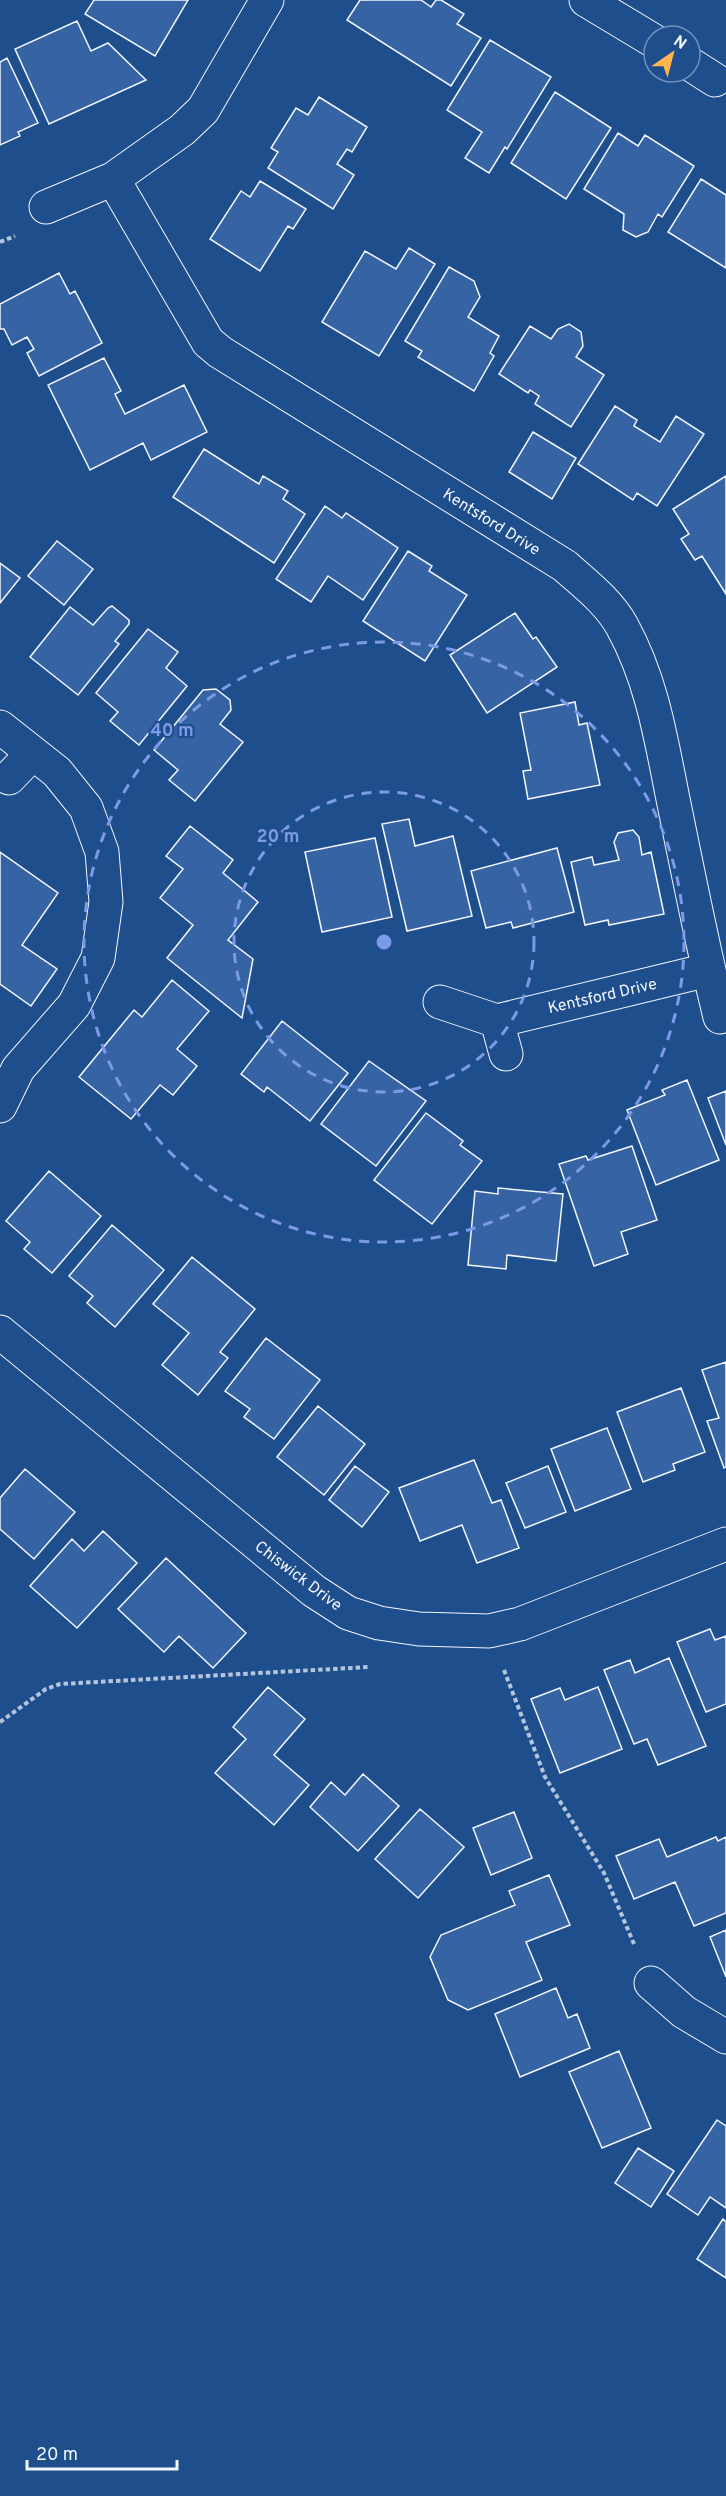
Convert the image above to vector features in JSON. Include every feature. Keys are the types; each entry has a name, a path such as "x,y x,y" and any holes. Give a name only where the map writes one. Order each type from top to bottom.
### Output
{"street":[{"path":"46,207 113,178 182,130 203,110 267,0"},
{"path":"586,0 633,12 642,24"},
{"name":"Kentsford Drive","path":"113,178 208,342 220,352 565,566 594,592 621,623 654,703 708,970 720,1017"},
{"path":"0,727 57,772 86,808 102,852 106,902 98,958 74,1005 18,1070 0,1106"},
{"path":"9,778 33,753"},
{"name":"Kentsford Drive","path":"497,1021 708,970"},
{"path":"440,1002 497,1021 506,1054"},
{"name":"Chiswick Drive","path":"0,1332 314,1591 348,1613 379,1623 419,1629 489,1630 520,1624 726,1544"},
{"path":"651,1983 684,2012 726,2037"}],"path":[{"path":"0,1722 46,1689 60,1684 372,1667 419,1629"},
{"path":"489,1630 545,1777 604,1873 651,1983"}],"building":[{"path":"94,0 188,0 155,56 85,14"},
{"path":"360,0 421,0 431,7 436,0 441,0 464,14 457,24 481,38 451,86 347,20"},
{"path":"77,21 91,51 108,43 146,80 49,124 15,49"},
{"path":"490,40 551,77 507,149 505,147 489,173 465,158 482,132 447,110"},
{"path":"7,58 38,123 18,132 20,136 0,145 0,62"},
{"path":"555,92 611,128 566,199 511,163"},
{"path":"319,97 367,127 352,152 347,149 337,164 354,175 333,209 268,168 278,152 271,148 296,108 308,115"},
{"path":"618,133 638,146 645,135 694,166 662,217 658,214 648,232 636,237 623,230 624,214 584,189"},
{"path":"701,179 726,195 726,268 668,232"},
{"path":"260,181 306,209 293,229 288,226 260,271 210,239 241,191 250,197"},
{"path":"409,248 435,264 379,356 322,322 365,251 396,269"},
{"path":"449,267 474,281 480,297 468,317 499,336 490,353 494,356 474,391 418,357 422,351 405,341"},
{"path":"59,273 70,294 75,291 102,343 39,376 27,353 34,349 27,337 12,345 4,329 0,329 0,304"},
{"path":"569,324 581,332 583,346 576,357 604,375 571,427 535,404 539,396 530,390 528,393 499,374 530,326 551,339 558,329"},
{"path":"104,358 121,391 115,394 125,414 184,385 207,432 151,460 143,443 90,470 48,385"},
{"path":"615,406 637,420 634,426 660,442 676,416 704,434 657,506 637,493 633,500 578,464"},
{"path":"533,432 576,458 552,499 509,472"},
{"path":"204,449 259,484 263,476 288,491 283,499 305,514 274,563 173,497"},
{"path":"726,476 726,594 702,556 695,560 681,539 689,534 673,509"},
{"path":"325,506 342,518 346,513 398,548 363,600 328,576 311,602 276,579"},
{"path":"57,541 93,569 64,605 28,576"},
{"path":"408,551 432,566 429,571 467,595 425,661 363,621"},
{"path":"0,563 20,578 0,603"},
{"path":"112,606 129,620 129,624 115,641 119,644 78,695 30,657 70,607 93,625"},
{"path":"515,613 533,639 536,637 557,667 487,713 450,655"},
{"path":"148,629 178,652 166,668 187,686 139,745 110,721 118,712 96,693"},
{"path":"216,689 230,700 231,710 220,724 243,742 195,801 169,780 178,770 154,750 203,690"},
{"path":"575,702 579,725 587,723 600,785 528,799 523,771 531,770 520,713"},
{"path":"409,819 415,846 453,836 472,916 407,931 382,824"},
{"path":"190,826 233,860 223,873 258,902 228,940 253,959 242,1018 167,958 193,925 160,898 183,869 166,856"},
{"path":"633,830 639,837 642,855 651,852 664,914 609,925 608,920 585,925 571,862 592,857 594,865 619,860 614,842 618,833"},
{"path":"375,838 392,917 322,932 305,852"},
{"path":"557,848 574,912 513,928 511,922 486,928 471,871"},
{"path":"0,852 58,893 22,945 57,969 31,1006 0,984"},
{"path":"172,980 209,1011 177,1049 197,1066 173,1095 160,1085 131,1119 79,1077 134,1010 142,1017"},
{"path":"282,1021 348,1073 310,1121 267,1087 264,1092 241,1074"},
{"path":"369,1061 426,1101 376,1166 321,1124"},
{"path":"687,1080 719,1160 656,1185 627,1110 665,1095 662,1090"},
{"path":"726,1091 726,1145 708,1098"},
{"path":"426,1113 463,1141 460,1145 482,1161 432,1224 374,1180"},
{"path":"632,1146 657,1220 621,1232 628,1254 594,1266 559,1164 586,1156 588,1160"},
{"path":"49,1171 101,1216 52,1273 24,1249 30,1242 6,1221"},
{"path":"498,1188 563,1194 556,1261 507,1255 506,1269 468,1265 475,1191 498,1194"},
{"path":"112,1225 164,1270 115,1327 87,1303 93,1296 69,1276"},
{"path":"192,1257 255,1309 220,1352 228,1358 198,1395 162,1365 189,1333 153,1304"},
{"path":"266,1338 320,1380 274,1439 244,1417 250,1409 225,1391"},
{"path":"726,1362 726,1467 724,1468 707,1421 719,1418 702,1370"},
{"path":"681,1388 705,1452 673,1464 675,1470 643,1482 617,1412"},
{"path":"318,1406 365,1444 324,1495 277,1457"},
{"path":"607,1428 631,1489 575,1511 551,1449"},
{"path":"474,1460 492,1503 501,1500 519,1548 477,1563 462,1525 420,1541 399,1488"},
{"path":"355,1466 389,1492 362,1527 329,1500"},
{"path":"548,1466 566,1512 525,1528 506,1483"},
{"path":"25,1469 75,1512 34,1559 0,1529 0,1498"},
{"path":"103,1531 137,1563 77,1628 30,1586 72,1539 84,1551"},
{"path":"166,1558 246,1633 213,1668 179,1636 164,1652 118,1609"},
{"path":"710,1629 715,1640 726,1636 726,1704 706,1712 677,1642"},
{"path":"669,1658 706,1746 658,1765 647,1739 634,1744 604,1670 630,1660 635,1673"},
{"path":"268,1687 305,1719 274,1755 309,1785 274,1825 215,1773 246,1739 233,1727"},
{"path":"598,1687 622,1749 560,1773 531,1699 560,1688 565,1700"},
{"path":"363,1774 399,1806 358,1851 310,1807 331,1782 345,1795"},
{"path":"420,1809 464,1847 418,1898 375,1859"},
{"path":"514,1812 532,1858 491,1875 473,1828"},
{"path":"716,1837 718,1841 726,1837 726,1913 694,1926 675,1882 634,1899 616,1856 659,1839 667,1857"},
{"path":"549,1875 570,1925 526,1942 542,1980 468,2010 448,2000 430,1957 441,1935 515,1905 509,1891"},
{"path":"726,1930 726,1977 710,1937"},
{"path":"556,1988 568,2018 577,2014 590,2048 520,2077 495,2014"},
{"path":"619,2051 651,2128 602,2148 569,2072"},
{"path":"717,2120 726,2126 726,2208 710,2197 698,2215 667,2194"},
{"path":"638,2148 674,2171 651,2207 615,2183"},
{"path":"723,2219 726,2222 726,2278 697,2259"}]}
